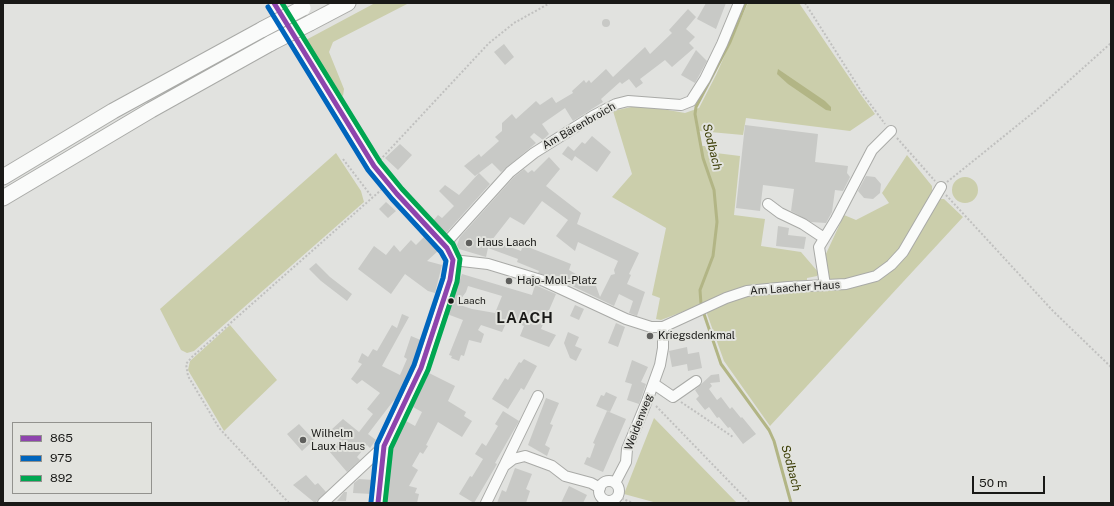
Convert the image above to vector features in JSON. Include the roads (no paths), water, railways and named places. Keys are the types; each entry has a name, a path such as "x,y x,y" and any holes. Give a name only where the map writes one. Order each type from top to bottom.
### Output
{"highway":[{"path":"3,198 145,113 348,3"},
{"path":"3,177 113,111 308,5"}],"street":[{"path":"274,3 374,166 388,184 444,245 453,260 450,280 421,368 384,446 378,503"},
{"name":"Am Bärenbroich","path":"444,245 510,172 534,153 593,116 624,101 636,100 681,105 691,101 705,79 722,44 739,3"},
{"path":"825,285 819,247 836,219 872,150 891,131"},
{"name":"Am Laacher Haus","path":"663,327 741,293 768,288 858,282 876,276 891,265 906,248 941,188"},
{"path":"768,204 780,213 803,224 824,238"},
{"path":"453,260 492,265 544,281 626,319 651,327 663,327"},
{"name":"Weidenweg","path":"615,483 625,466 627,449 654,384 662,355 663,327"},
{"name":"Weidenweg","path":"654,384 673,397 696,381"},
{"path":"486,503 538,396"},
{"path":"323,503 384,446"},
{"path":"504,466 516,458 528,456 552,466 563,476 587,482 600,488"},
{"path":"606,481 615,483 619,491 618,497 613,501 602,501 600,488 606,481"}],"waterway":[{"name":"Sodbach","path":"701,304 700,290 713,256 717,222 714,190 703,158 695,114 696,107 730,42 746,3"},
{"name":"Sodbach","path":"704,314 721,364 769,430 774,441 791,503"}],"place":[{"name":"Haus Laach","path":"469,243"},
{"name":"Hajo-Moll-Platz","path":"509,281"},
{"name":"Laach","path":"451,301"},
{"name":"Kriegsdenkmal","path":"650,336"},
{"name":"Wilhelm Laux Haus","path":"303,440"}],"district":[{"name":"LAACH","path":"525,318"}]}
